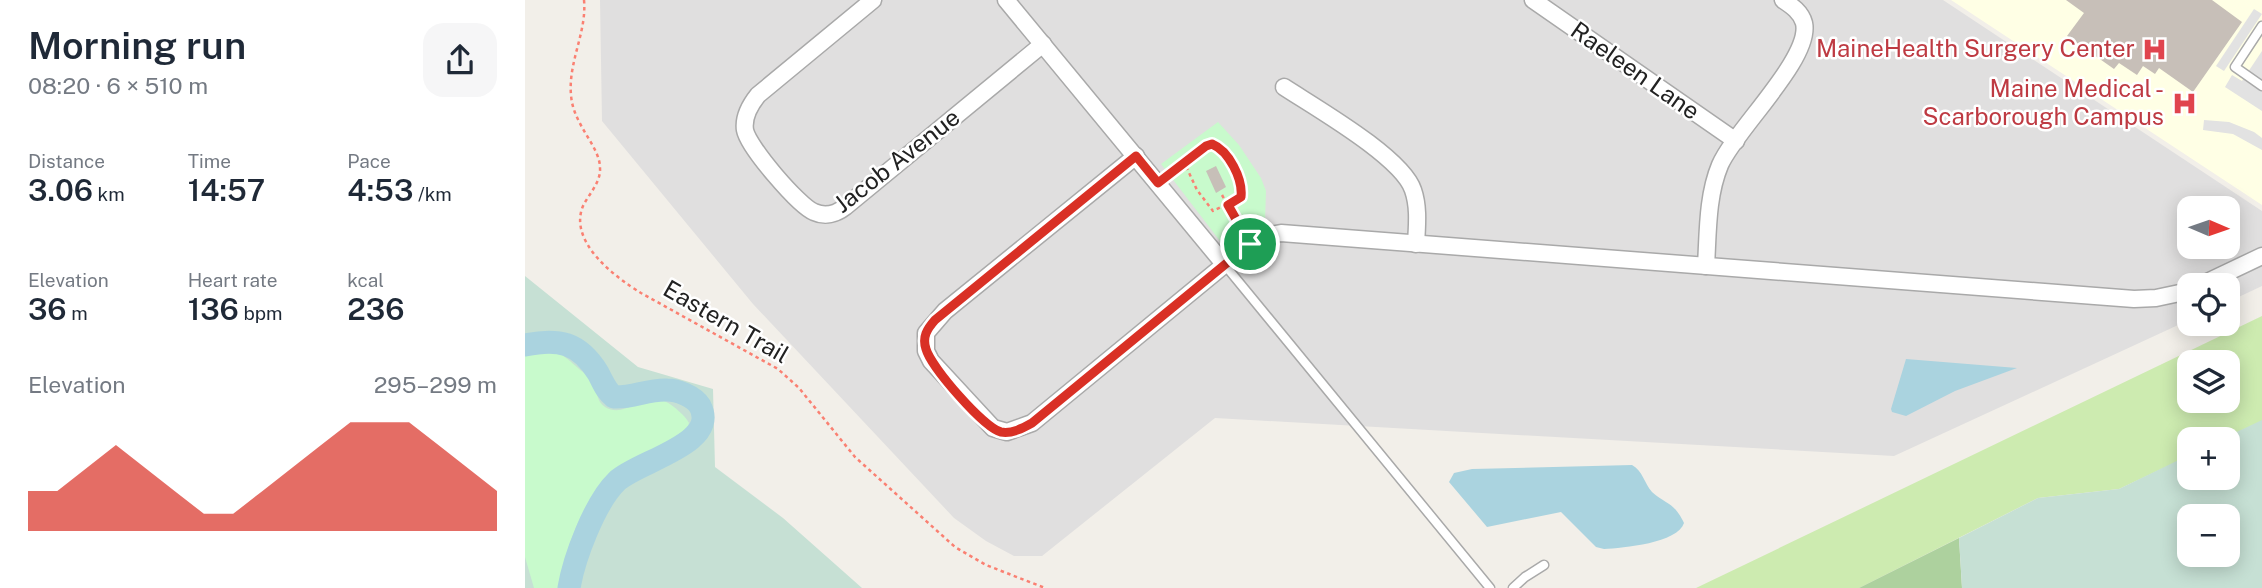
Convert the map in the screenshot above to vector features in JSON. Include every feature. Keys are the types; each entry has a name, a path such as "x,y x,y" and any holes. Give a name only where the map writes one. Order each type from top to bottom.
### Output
{"street":[{"name":"Jacob Avenue","path":"873,0 758,95 746,116 745,131 753,146 800,202 815,213 829,215 845,207 1043,44"},
{"path":"1006,0 1224,264"},
{"name":"Raeleen Lane","path":"1534,0 1736,141"},
{"path":"1706,266 1714,190 1720,165 1792,62 1803,40 1804,25 1800,13 1783,0"},
{"path":"1285,87 1386,156 1403,172 1416,200 1416,244"},
{"path":"1136,156 935,320 926,333 925,342 931,361 984,422 1000,432 1013,431 1041,416 1250,244 1260,237 1281,233 2134,299 2177,294"},
{"path":"2226,273 2262,256"}],"lane":[{"path":"2262,26 2259,39 2235,68 2262,86"},
{"path":"1224,264 1490,588"},
{"path":"1513,588 1544,565"}],"path":[{"name":"Eastern Trail","path":"584,0 570,84 574,114 601,165 597,181 581,215 584,237 592,251 622,280 641,293 778,369 799,388 849,451 955,547 979,562 1045,588"},
{"path":"1158,183 1184,162 1206,146 1212,144 1222,150 1235,170 1241,197 1217,211 1209,209 1184,162"},
{"path":"1222,195 1250,244"}],"shaded area":[{"path":"600,0 1943,0 2239,196 2177,196 2177,259 2240,259 2240,196 2262,211 2262,286 2240,296 2240,273 2177,273 2177,326 1894,456 1215,418 1042,556 1014,556 986,541 954,518 753,304 602,121"},
{"name":"Maine Medical - Scarborough Campus","path":"1951,0 2262,0 2262,205"},
{"path":"2254,9 2262,14 2224,71 2216,66"},
{"path":"2262,51 2262,111 2225,87 2232,75 2242,81"},
{"path":"2204,120 2229,122 2254,132 2262,138 2262,150 2233,134 2203,130"},
{"path":"525,276 638,367 713,389 715,467 783,518 862,588 525,588"},
{"path":"2262,420 2262,588 1962,588 1959,538 2038,498 2119,489 2177,461 2177,490 2240,490 2240,430"}],"green space":[{"path":"1218,122 1239,145 1261,178 1266,191 1265,221 1229,243 1220,241 1161,164"},
{"path":"2262,316 2262,421 2240,431 2240,427 2177,427 2177,462 2119,489 2038,498 1859,588 1696,588 2177,357 2177,413 2240,413 2240,350 2191,350 2220,336 2240,336 2240,327"},
{"path":"537,348 557,352 590,378 600,402 605,407 621,410 654,399 674,407 689,423 676,439 614,472 596,490 575,530 558,588 534,588 525,557 525,351"},
{"path":"1959,538 1962,588 1859,588"}],"water":[{"path":"1906,359 2017,368 1955,391 1906,416 1892,412 1891,409"},
{"path":"1632,465 1639,470 1652,492 1673,507 1684,523 1680,530 1661,540 1604,549 1596,547 1561,512 1487,527 1449,482 1454,473 1472,469"}],"building":[{"name":"MaineHealth Surgery Center","path":"2066,0 2212,0 2242,22 2193,92 2159,68 2155,74 2143,66 2137,75 2119,63 2114,69 2067,36 2084,13"},
{"path":"1216,166 1226,187 1216,193 1206,171"}],"waterway":[{"path":"525,345 548,342 567,345 591,363 614,397 660,390 676,391 697,402 703,419 698,431 688,441 627,474 609,490 593,516 569,588"}],"place":[{"name":"MaineHealth Surgery Center","path":"2155,49"},
{"name":"Maine Medical - Scarborough Campus","path":"2184,103"}],"route":[{"path":"1206,146 1218,146 1235,170 1241,188 1241,197 1228,205 1250,244 1023,428 1000,432 984,422 931,361 926,351 926,333 935,320 1136,156 1158,183 1206,146"}]}
